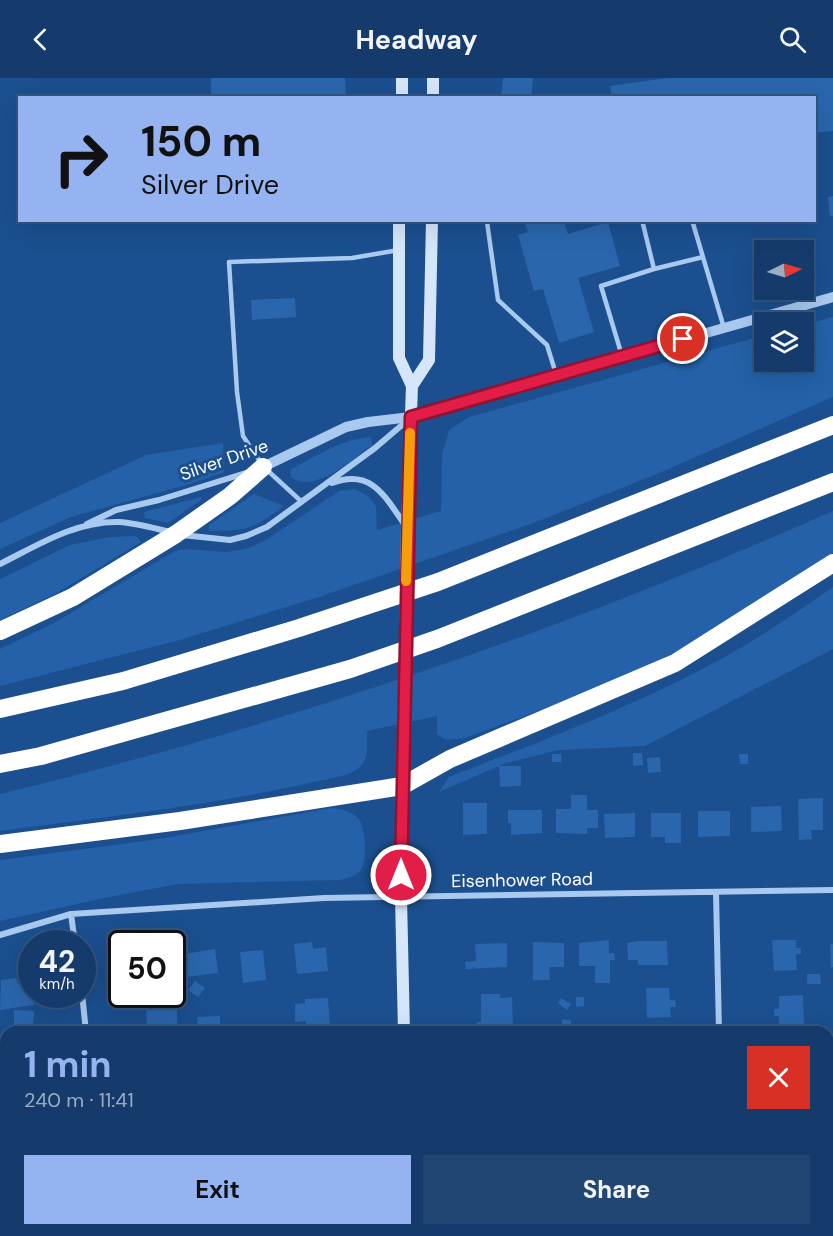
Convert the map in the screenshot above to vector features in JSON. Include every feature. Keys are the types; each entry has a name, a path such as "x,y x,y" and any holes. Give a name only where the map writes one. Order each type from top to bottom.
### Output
{"highway":[{"path":"0,709 123,681 298,628 438,582 833,425"},
{"path":"0,631 73,597 176,534 230,496 263,467"},
{"path":"0,764 41,756 350,669 448,634 833,482"},
{"path":"0,844 180,821 402,786 450,759 675,663 833,563"}],"main road":[{"path":"402,78 402,96"},
{"path":"433,78 433,96"},
{"path":"399,222 399,358 412,386 402,786 401,897 404,1026"},
{"path":"412,386 429,360 432,222"}],"street":[{"name":"Silver Drive","path":"0,564 63,532 83,526 116,510 159,500 263,467 346,427 411,417 833,297"},
{"name":"Silver Drive","path":"83,526 118,522 214,540 230,540 246,536 267,527 302,502 375,448 411,417"},
{"name":"Silver Drive","path":"323,486 344,478 360,478 377,488 407,529"},
{"name":"Eisenhower Road","path":"0,935 71,914 324,898 833,890"},
{"path":"716,892 719,1026"},
{"path":"71,914 73,930"},
{"path":"84,1008 85,1026"}],"lane":[{"path":"486,222 498,300 547,345 556,374"},
{"path":"642,222 654,269"},
{"path":"693,222 724,328"},
{"path":"302,502 263,467 243,436 237,392 229,262 352,258 399,250"},
{"path":"622,356 601,286 702,257"}],"shaded area":[{"path":"833,317 833,397 657,474 539,521 319,597 180,640 0,686 0,649 54,623 175,551 188,549 227,552 249,548 266,540 339,491 355,489 368,496 376,506 377,530 441,511 442,455 449,430 469,417 754,338 754,372 814,372 814,322"},
{"path":"371,437 372,445 333,473 311,482 291,477 290,470 329,449 349,441"},
{"path":"223,443 224,472 197,482 71,517 0,549 0,523 146,455"},
{"path":"254,494 284,506 265,520 250,527 209,531 209,525"},
{"path":"201,497 201,500 168,523 145,518 144,512"},
{"path":"833,511 833,553 702,637 634,672 562,702 465,738 446,740 437,734 437,716 367,731 367,750 364,762 356,770 336,778 194,805 0,831 0,794 213,737 318,706 423,671 630,596"},
{"path":"136,536 141,542 57,593 0,620 0,579 70,545 110,537"},
{"path":"833,587 833,649 645,746 559,750 506,763 439,792 449,777 592,720 696,672 756,638"},
{"path":"331,808 352,813 358,818 363,829 364,862 358,873 352,876 340,880 178,884 0,921 0,860 159,839"}],"building":[{"path":"211,78 345,78 346,96 211,96"},
{"path":"503,78 533,78 531,96 501,96"},
{"path":"667,78 833,78 833,131 816,133 816,96 612,96 610,86"},
{"path":"833,196 833,216 830,216 828,197"},
{"path":"525,222 570,222 565,225 568,234 608,222 620,266 578,278 594,332 559,343 543,289 534,291 518,235 528,232"},
{"path":"295,298 296,317 252,320 251,300"},
{"path":"633,753 642,753 643,765 633,766"},
{"path":"552,754 561,754 562,762 552,762"},
{"path":"739,754 748,754 748,764 740,764"},
{"path":"660,757 661,772 648,773 647,758"},
{"path":"499,766 521,766 521,786 500,787"},
{"path":"571,795 587,795 587,810 598,810 598,828 587,828 587,834 556,833 556,809 571,809"},
{"path":"823,798 823,830 811,830 812,839 799,840 798,799"},
{"path":"463,803 487,803 487,834 463,835"},
{"path":"781,806 782,831 751,832 751,807"},
{"path":"508,810 542,810 542,833 511,835"},
{"path":"698,811 730,811 730,836 698,837"},
{"path":"635,813 635,837 605,838 604,814"},
{"path":"651,813 681,813 681,843 665,843 665,837 651,837"},
{"path":"609,940 609,953 614,953 615,960 610,960 610,983 595,983 595,966 579,966 579,943"},
{"path":"772,940 796,940 796,948 801,948 801,954 796,954 797,970 774,971"},
{"path":"667,941 668,965 638,965 638,960 628,960 627,943"},
{"path":"312,942 313,949 326,947 328,971 297,974 294,944"},
{"path":"533,942 564,943 564,967 549,967 550,980 533,980"},
{"path":"507,943 507,967 466,969 465,962 476,961 475,944"},
{"path":"830,944 833,944 833,967 831,968"},
{"path":"215,949 218,973 186,977 186,954"},
{"path":"263,950 266,980 243,983 240,952"},
{"path":"807,974 820,974 821,984 807,984"},
{"path":"16,978 18,1007 0,1010 1,980"},
{"path":"195,981 205,988 198,997 188,990"},
{"path":"646,988 669,988 670,1000 675,1000 676,1007 670,1007 671,1017 647,1018"},
{"path":"481,994 500,994 500,998 512,997 513,1026 477,1026 477,1022 481,1022"},
{"path":"803,995 804,1026 779,1026 779,1016 774,1016 774,1009 779,1009 779,996"},
{"path":"576,997 584,997 584,1006 576,1007"},
{"path":"328,998 330,1026 306,1026 306,1021 295,1022 295,1004 305,1003 305,999"},
{"path":"561,998 571,1004 567,1010 558,1003"},
{"path":"146,1009 177,1010 177,1026 147,1026"},
{"path":"14,1010 34,1011 33,1026 14,1026"},
{"path":"220,1016 220,1026 198,1026 197,1017"},
{"path":"562,1019 571,1020 571,1026 562,1026"},
{"path":"277,1024 277,1026 256,1026"}],"slow traffic":[{"path":"406,581 410,433"}],"route":[{"path":"401,875 411,417 683,339"}]}
